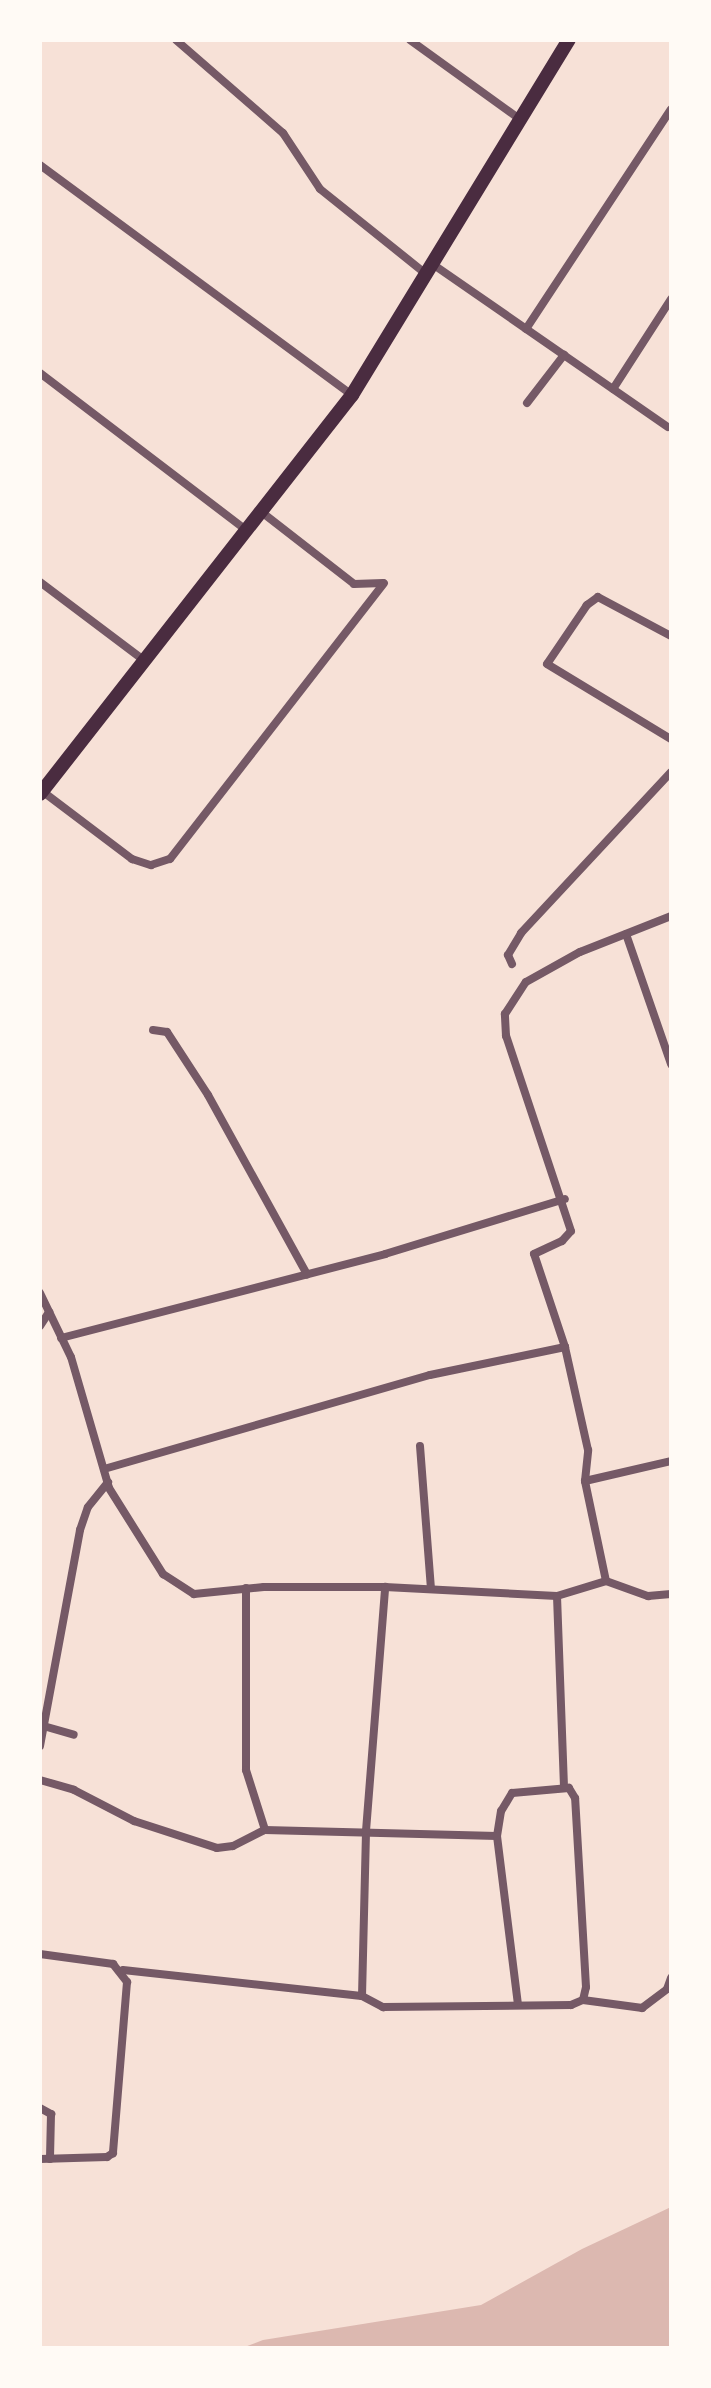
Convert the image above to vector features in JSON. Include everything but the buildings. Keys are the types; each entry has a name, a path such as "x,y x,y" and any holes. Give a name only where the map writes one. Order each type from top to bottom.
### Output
{"main road":[{"path":"41,793 142,659 352,395 518,118 569,40"}],"street":[{"path":"176,40 283,133 320,189 428,268 526,329 668,427"},
{"path":"410,40 518,118"},
{"path":"526,329 671,109"},
{"path":"40,165 352,395"},
{"path":"613,389 671,299"},
{"path":"527,403 564,355"},
{"path":"40,373 245,529"},
{"path":"41,793 132,859 151,865 170,859 193,835 384,583 354,584 259,510"},
{"path":"40,582 142,659"},
{"path":"671,636 609,599 598,597 587,605 547,664 671,739"},
{"path":"512,964 508,955 521,933 671,772"},
{"path":"606,1581 585,1481 588,1450 565,1347 534,1254 568,1237 565,1199 513,1058 505,1014 526,982 671,916"},
{"path":"626,934 671,1064"},
{"path":"153,1030 167,1032 208,1095 307,1274"},
{"path":"61,1338 307,1274 565,1199"},
{"path":"40,1293 61,1338 108,1482 136,1539 163,1574 194,1594 246,1588 385,1587 557,1596 606,1581 648,1596 671,1594"},
{"path":"40,1326 49,1312"},
{"path":"104,1469 430,1375 565,1347"},
{"path":"420,1446 431,1589"},
{"path":"585,1481 671,1461"},
{"path":"40,1746 80,1530 88,1507 108,1482"},
{"path":"362,1996 366,1831 385,1587"},
{"path":"246,1588 246,1770 265,1830"},
{"path":"557,1596 564,1788 575,1798 583,2000"},
{"path":"44,1726 74,1735"},
{"path":"40,1780 74,1790 134,1821 217,1848 233,1846 265,1830 497,1836"},
{"path":"518,2004 497,1836 504,1802 512,1793 564,1788"},
{"path":"40,1954 113,1964 123,1970 362,1996 383,2007 571,2005 583,2000 642,2008 667,1989 671,1978"},
{"path":"40,2159 103,2158 113,2153 127,1982 123,1970"},
{"path":"40,2108 51,2114 50,2159"}],"shaded area":[{"path":"671,2207 671,2348 242,2348 263,2340 481,2305 582,2249"}]}
